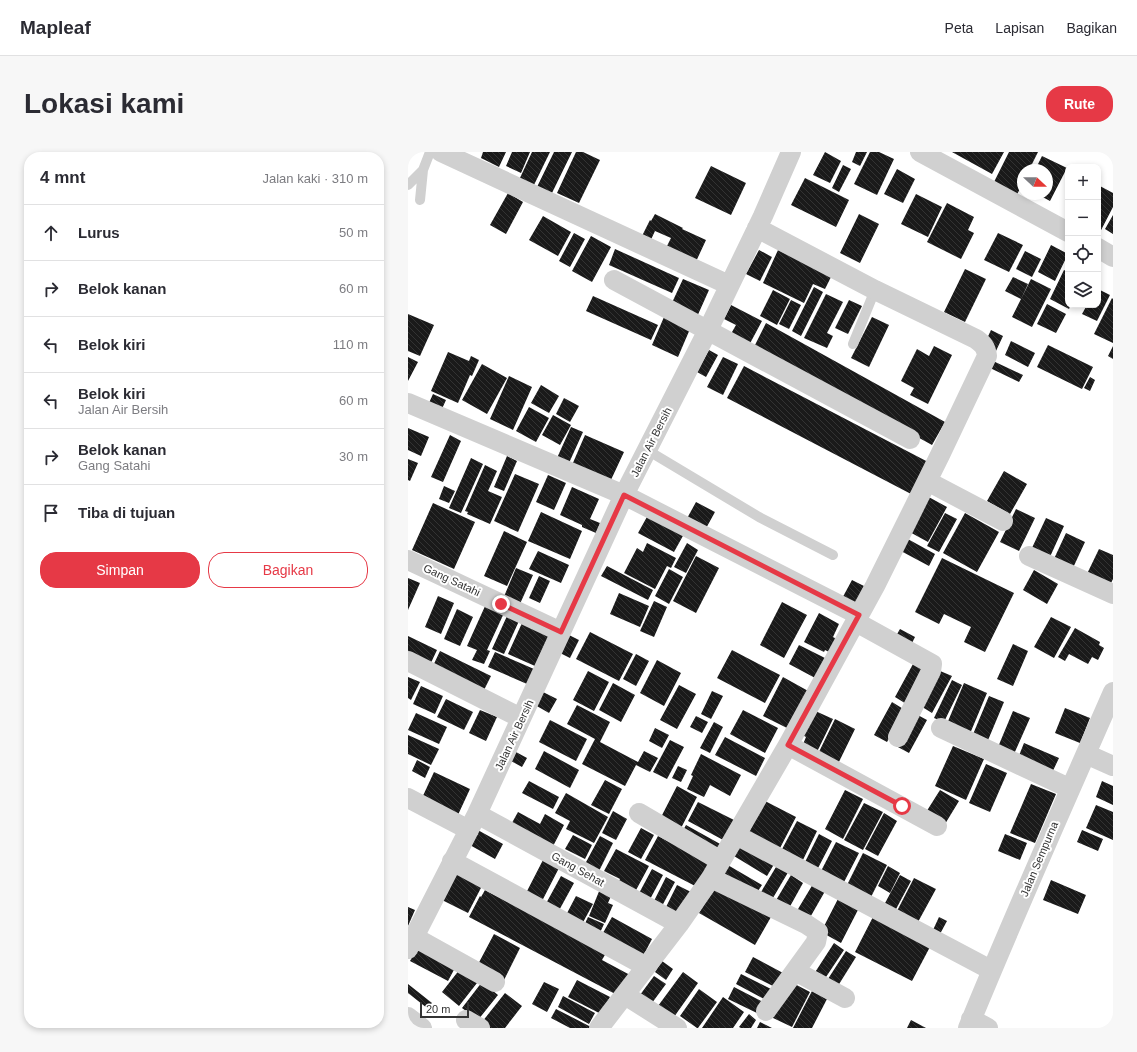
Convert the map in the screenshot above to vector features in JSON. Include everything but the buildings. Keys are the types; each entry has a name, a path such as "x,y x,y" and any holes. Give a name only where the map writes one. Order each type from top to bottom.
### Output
{"street":[{"path":"441,152 729,285"},
{"name":"Jalan Air Bersih","path":"411,943 473,822 624,495 708,330 792,152"},
{"path":"920,152 1065,230"},
{"path":"599,1028 679,924 711,878 788,745 858,618 927,481 987,356 983,344 976,339 875,290 757,228"},
{"path":"1101,250 1113,257"},
{"path":"614,280 910,439"},
{"path":"408,403 624,495 858,618 932,664 931,671 898,737"},
{"path":"927,481 1004,521"},
{"path":"1029,556 1113,594"},
{"name":"Gang Satahi","path":"408,560 561,632"},
{"path":"408,661 521,718"},
{"name":"Jalan Sempurna","path":"976,1025 991,970 1113,692"},
{"path":"941,728 1070,788"},
{"path":"788,745 938,826"},
{"path":"1086,754 1113,766"},
{"name":"Gang Sehat","path":"408,798 473,822 679,924"},
{"path":"639,813 721,861"},
{"path":"736,835 991,970"},
{"path":"452,861 638,962"},
{"path":"711,878 815,929 818,935 816,942 766,1011"},
{"path":"411,943 495,982"},
{"path":"795,972 845,998"},
{"path":"625,995 677,1028"},
{"path":"408,1017 422,1028"}],"lane":[{"path":"420,200 423,170 430,152"},
{"path":"408,185 423,170"},
{"path":"853,344 875,290"},
{"path":"647,450 759,517 832,555"}],"route":[{"path":"501,604 561,632 624,495 859,615 788,745 902,806"}]}
